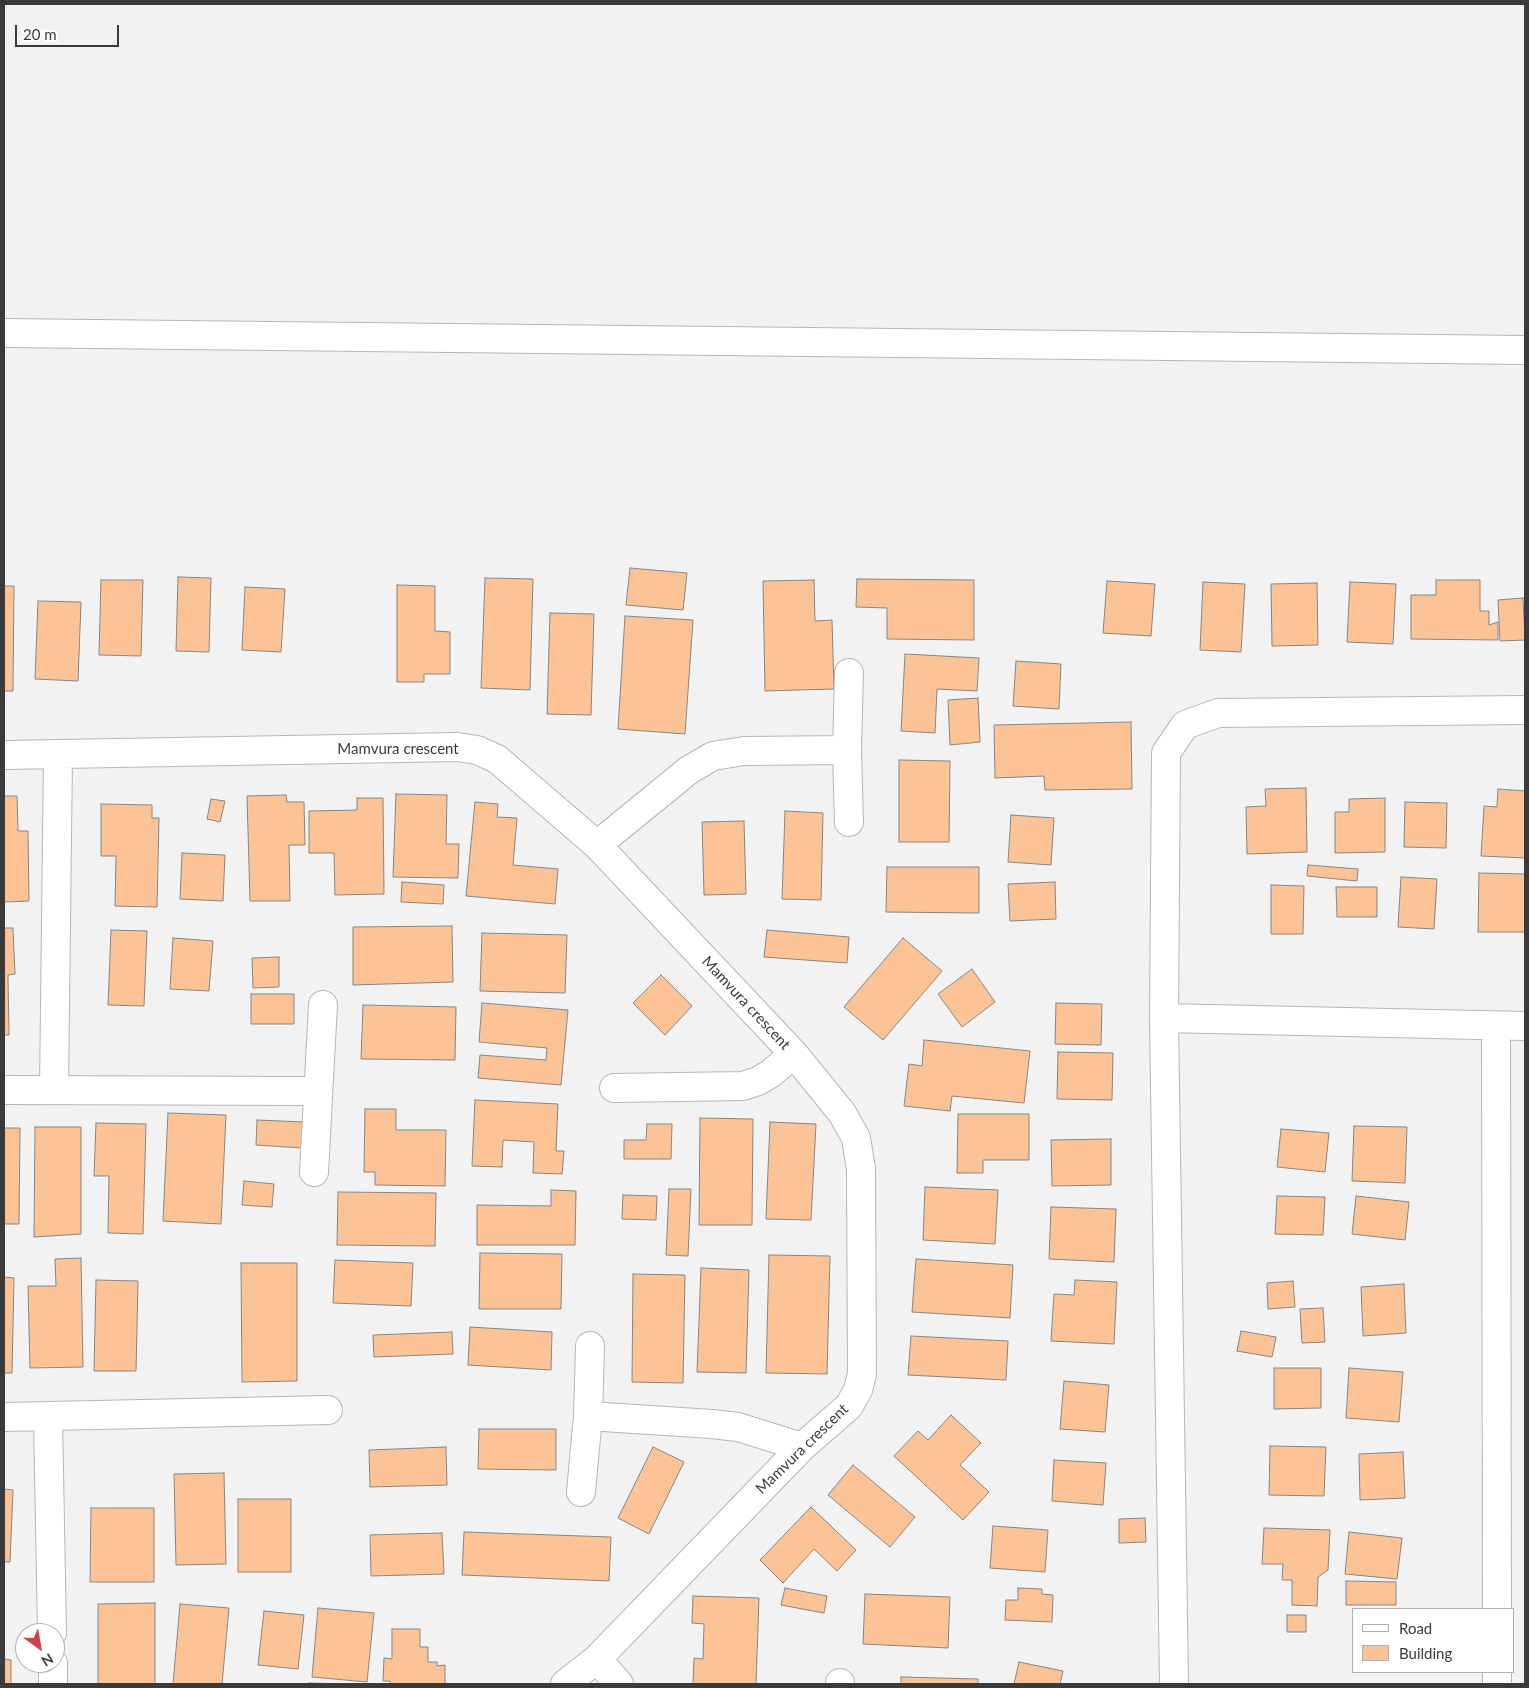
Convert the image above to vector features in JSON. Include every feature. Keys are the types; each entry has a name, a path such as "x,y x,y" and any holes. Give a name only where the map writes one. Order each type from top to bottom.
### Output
{"street":[{"path":"4,333 1525,350"},
{"path":"849,673 847,750 849,822"},
{"path":"1174,1684 1164,1018 1166,753 1185,726 1218,713 1525,710"},
{"name":"Mamvura crescent","path":"4,755 457,747 477,750 496,759 597,845 794,1054 842,1113 856,1138 861,1169 862,1374 858,1390 849,1406 802,1447 597,1659 565,1684"},
{"path":"597,845 689,770 713,756 744,751 847,750"},
{"path":"54,1090 58,755"},
{"path":"314,1172 323,1005"},
{"path":"1164,1018 1496,1027 1525,1026"},
{"path":"1496,1027 1496,1608"},
{"path":"614,1088 743,1086 758,1081 770,1074 794,1054"},
{"path":"4,1090 317,1091"},
{"path":"581,1492 588,1416 590,1346"},
{"path":"4,1417 328,1410"},
{"path":"588,1416 738,1427 802,1447"},
{"path":"48,1417 52,1623"},
{"path":"597,1659 619,1684"}],"building":[{"path":"630,568 687,573 683,610 626,605"},
{"path":"178,577 211,578 209,652 176,651"},
{"path":"485,578 533,579 530,690 481,688"},
{"path":"857,579 974,580 974,640 887,639 887,608 856,607"},
{"path":"101,580 143,580 141,656 99,655"},
{"path":"814,580 815,621 832,620 834,689 765,691 763,581"},
{"path":"1436,580 1480,580 1480,611 1489,611 1489,625 1498,622 1498,640 1411,639 1411,595 1436,595"},
{"path":"1107,581 1155,584 1151,636 1103,633"},
{"path":"1203,582 1245,584 1241,652 1200,650"},
{"path":"1350,582 1396,584 1393,644 1347,642"},
{"path":"1317,583 1318,645 1272,646 1271,584"},
{"path":"397,585 435,586 435,631 450,632 450,674 424,674 424,682 397,682"},
{"path":"4,586 14,586 13,691 4,691"},
{"path":"245,587 285,589 281,652 242,650"},
{"path":"1523,598 1525,640 1500,641 1498,600"},
{"path":"38,601 81,602 78,681 35,679"},
{"path":"550,613 594,614 591,715 547,714"},
{"path":"625,616 693,620 685,734 618,729"},
{"path":"905,654 979,658 977,691 937,689 935,733 901,731"},
{"path":"1016,661 1061,664 1059,709 1013,706"},
{"path":"978,698 980,742 950,745 948,700"},
{"path":"1131,722 1132,789 1045,790 1044,776 995,778 994,725"},
{"path":"899,760 950,761 949,842 899,842"},
{"path":"1306,788 1307,852 1247,854 1246,807 1266,806 1265,789"},
{"path":"1498,789 1525,791 1525,858 1481,856 1484,806 1497,807"},
{"path":"396,794 447,795 446,844 459,844 458,878 393,877"},
{"path":"286,795 287,802 304,802 305,845 289,845 290,901 250,901 247,796"},
{"path":"4,796 17,796 18,831 28,831 29,901 4,902"},
{"path":"357,798 383,798 384,894 335,895 334,853 309,853 309,811 357,810"},
{"path":"1385,798 1385,852 1335,853 1335,812 1349,812 1349,799"},
{"path":"211,799 225,801 220,822 207,819"},
{"path":"475,802 498,804 497,817 517,818 513,865 558,869 555,904 466,896"},
{"path":"1405,802 1447,803 1446,848 1404,847"},
{"path":"101,804 152,805 152,818 159,818 157,907 115,906 116,856 101,856"},
{"path":"785,811 823,813 821,900 782,899"},
{"path":"1011,815 1054,818 1051,865 1008,862"},
{"path":"744,821 746,894 704,895 702,822"},
{"path":"182,853 225,855 223,901 180,899"},
{"path":"1308,865 1358,869 1357,881 1307,876"},
{"path":"887,867 979,867 979,913 886,912"},
{"path":"1479,873 1525,874 1525,932 1478,932"},
{"path":"1401,877 1437,879 1434,929 1398,927"},
{"path":"402,882 444,885 443,904 401,902"},
{"path":"1055,882 1056,919 1010,921 1008,884"},
{"path":"1271,885 1304,886 1303,934 1271,934"},
{"path":"1336,887 1377,887 1377,917 1337,917"},
{"path":"452,926 453,982 353,985 353,927"},
{"path":"4,928 13,928 15,974 8,975 9,1035 4,1035"},
{"path":"111,930 147,931 144,1006 108,1005"},
{"path":"767,930 849,937 847,963 764,957"},
{"path":"482,933 567,935 565,993 480,991"},
{"path":"173,938 213,941 209,991 170,989"},
{"path":"903,938 942,971 883,1040 844,1007"},
{"path":"279,957 279,987 253,988 252,958"},
{"path":"972,969 995,1002 962,1027 938,994"},
{"path":"661,975 692,1006 665,1035 633,1003"},
{"path":"251,994 294,994 294,1024 251,1024"},
{"path":"482,1003 568,1010 561,1085 478,1078 480,1055 546,1060 547,1048 479,1042"},
{"path":"1056,1003 1102,1004 1101,1045 1055,1044"},
{"path":"363,1005 456,1007 455,1060 361,1059"},
{"path":"924,1040 1030,1051 1024,1103 952,1096 950,1111 904,1106 909,1064 922,1066"},
{"path":"1058,1052 1113,1053 1112,1100 1057,1099"},
{"path":"475,1100 558,1104 556,1151 564,1151 562,1174 533,1173 534,1142 503,1140 502,1167 472,1166"},
{"path":"365,1109 396,1109 396,1130 446,1130 445,1186 375,1185 375,1172 364,1172"},
{"path":"168,1113 226,1115 221,1224 163,1221"},
{"path":"958,1114 1029,1114 1029,1160 983,1160 983,1173 957,1173"},
{"path":"700,1118 753,1119 752,1225 699,1225"},
{"path":"257,1120 304,1122 302,1148 256,1145"},
{"path":"770,1122 816,1124 811,1220 766,1219"},
{"path":"96,1123 146,1124 143,1234 108,1233 109,1176 94,1176"},
{"path":"647,1124 672,1124 671,1159 624,1159 624,1140 646,1140"},
{"path":"1354,1126 1407,1127 1405,1183 1352,1181"},
{"path":"35,1127 81,1127 81,1234 34,1237"},
{"path":"4,1128 20,1128 19,1224 4,1224"},
{"path":"1281,1129 1329,1133 1325,1172 1277,1167"},
{"path":"1111,1139 1111,1185 1052,1186 1051,1140"},
{"path":"244,1181 274,1184 272,1207 242,1205"},
{"path":"925,1187 998,1190 995,1244 923,1240"},
{"path":"669,1189 691,1189 688,1256 666,1255"},
{"path":"551,1190 576,1191 575,1245 477,1245 477,1205 551,1206"},
{"path":"338,1192 436,1193 435,1246 337,1245"},
{"path":"623,1195 657,1196 656,1220 622,1219"},
{"path":"1277,1196 1325,1197 1323,1235 1275,1234"},
{"path":"1356,1196 1409,1202 1405,1240 1352,1234"},
{"path":"1051,1207 1116,1209 1114,1262 1049,1259"},
{"path":"480,1253 562,1254 561,1309 479,1309"},
{"path":"769,1255 830,1256 827,1374 766,1373"},
{"path":"81,1258 83,1367 30,1368 28,1286 56,1286 55,1259"},
{"path":"916,1259 1013,1265 1010,1318 912,1312"},
{"path":"335,1260 413,1263 411,1306 333,1303"},
{"path":"241,1263 297,1263 297,1381 242,1382"},
{"path":"701,1268 749,1270 746,1373 697,1372"},
{"path":"633,1274 685,1275 683,1383 632,1382"},
{"path":"4,1277 14,1278 12,1373 4,1373"},
{"path":"96,1280 138,1281 136,1371 94,1371"},
{"path":"1075,1280 1117,1282 1114,1344 1051,1341 1054,1294 1074,1295"},
{"path":"1293,1281 1295,1307 1268,1309 1267,1283"},
{"path":"1404,1284 1406,1333 1363,1336 1361,1287"},
{"path":"1323,1308 1325,1342 1302,1343 1300,1309"},
{"path":"470,1327 552,1332 551,1370 468,1365"},
{"path":"1241,1331 1276,1337 1272,1357 1237,1351"},
{"path":"452,1332 453,1354 374,1357 373,1335"},
{"path":"911,1336 1008,1341 1006,1380 908,1375"},
{"path":"1274,1368 1321,1368 1321,1408 1274,1409"},
{"path":"1349,1368 1403,1372 1399,1422 1346,1418"},
{"path":"1064,1381 1109,1385 1105,1432 1060,1429"},
{"path":"951,1415 981,1443 960,1465 989,1492 963,1520 894,1456 918,1431 928,1440"},
{"path":"479,1429 556,1429 556,1470 478,1469"},
{"path":"1270,1446 1326,1447 1324,1496 1269,1495"},
{"path":"446,1447 447,1485 370,1487 369,1450"},
{"path":"653,1447 684,1462 649,1534 618,1518"},
{"path":"1403,1452 1405,1498 1360,1500 1359,1454"},
{"path":"1054,1460 1106,1463 1103,1505 1052,1501"},
{"path":"853,1465 915,1517 890,1547 828,1495"},
{"path":"224,1473 226,1564 176,1565 174,1474"},
{"path":"4,1489 13,1490 10,1562 4,1562"},
{"path":"238,1499 291,1499 291,1572 238,1572"},
{"path":"811,1507 856,1550 837,1571 814,1549 783,1583 760,1560"},
{"path":"91,1508 154,1508 154,1582 90,1582"},
{"path":"1145,1518 1146,1542 1119,1543 1119,1519"},
{"path":"993,1526 1048,1530 1045,1572 990,1568"},
{"path":"1264,1528 1330,1530 1328,1570 1318,1577 1317,1606 1292,1605 1292,1580 1282,1580 1283,1564 1262,1564"},
{"path":"464,1532 611,1537 609,1581 462,1575"},
{"path":"1349,1532 1402,1538 1397,1579 1345,1574"},
{"path":"442,1533 444,1574 371,1576 370,1535"},
{"path":"1346,1581 1396,1582 1396,1605 1346,1605"},
{"path":"785,1588 827,1596 824,1613 781,1605"},
{"path":"1018,1588 1042,1589 1042,1594 1053,1595 1052,1622 1005,1620 1006,1600 1018,1600"},
{"path":"865,1594 950,1597 948,1648 863,1644"},
{"path":"693,1596 759,1598 756,1684 693,1684 694,1658 703,1659 704,1624 692,1623"},
{"path":"155,1603 155,1684 98,1684 98,1604"},
{"path":"180,1604 229,1608 222,1684 173,1684"},
{"path":"318,1608 374,1613 367,1682 312,1677"},
{"path":"264,1611 304,1615 298,1669 258,1665"},
{"path":"1287,1615 1306,1615 1306,1632 1287,1632"},
{"path":"392,1629 420,1629 420,1647 428,1647 428,1662 437,1662 437,1666 445,1665 445,1684 390,1684 390,1681 383,1681 384,1658 392,1659"},
{"path":"4,1659 11,1660 11,1684 4,1684"},
{"path":"1019,1662 1063,1671 1060,1684 1014,1684"},
{"path":"901,1677 978,1679 978,1684 901,1684"},
{"path":"309,1683 347,1684 309,1684"}]}
